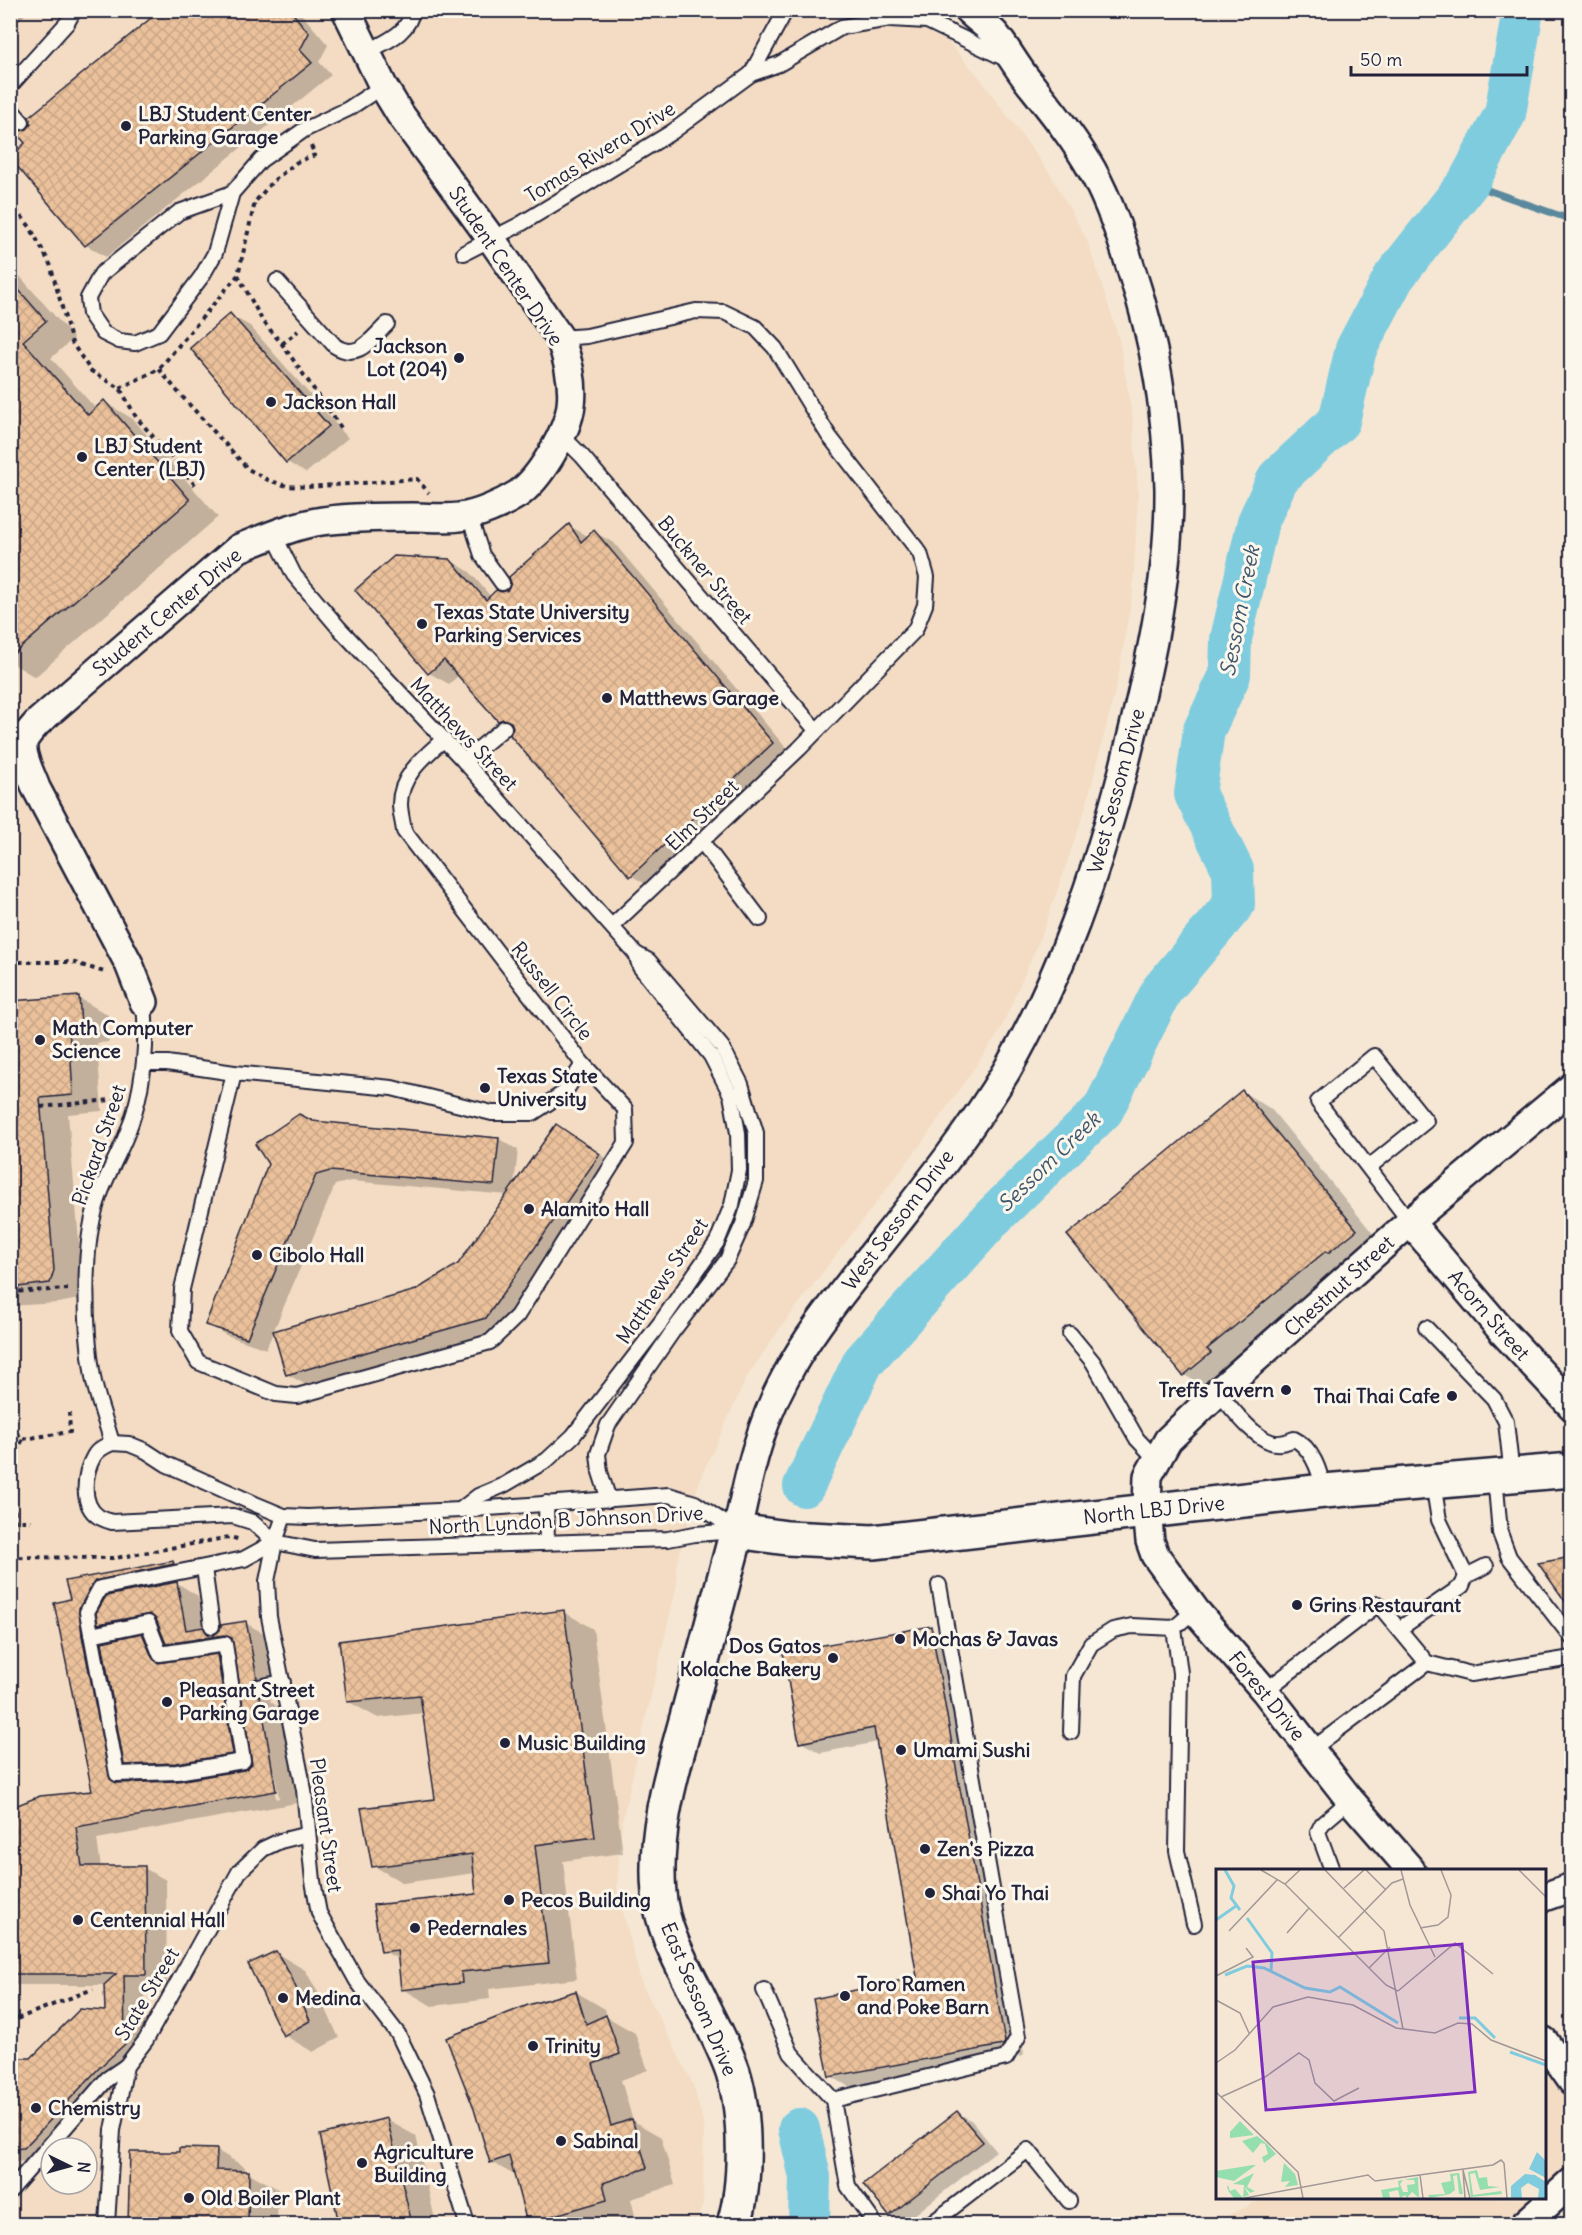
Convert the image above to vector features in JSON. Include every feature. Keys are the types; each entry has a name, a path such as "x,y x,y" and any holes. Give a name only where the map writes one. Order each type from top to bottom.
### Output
{"street":[{"name":"Student Center Drive","path":"144,1002 129,964 36,788 25,758 23,744 37,723 239,548 318,522 362,517 458,518 519,493 541,470 562,436 571,406 571,376 560,338 400,114 383,86 346,10"},
{"name":"West Sessom Drive","path":"737,1531 753,1456 770,1409 792,1365 846,1289 933,1178 1005,1072 1036,1017 1087,894 1107,831 1149,664 1166,550 1169,491 1162,396 1140,296 1109,204 1090,167 1059,120 1013,62 993,32 968,10"},
{"name":"Chestnut Street","path":"1147,1511 1148,1476 1168,1440 1218,1392 1410,1222 1572,1088"},
{"name":"Acorn Street","path":"1410,1222 1503,1332 1572,1406"},
{"name":"North LBJ Drive","path":"737,1531 817,1540 873,1542 1324,1491 1572,1470"},
{"name":"Forest Drive","path":"1147,1511 1150,1541 1155,1555 1195,1610 1265,1691 1350,1800 1410,1869"},
{"name":"East Sessom Drive","path":"734,2224 738,2212 743,2157 742,2116 733,2072 673,1946 659,1894 658,1843 669,1784 737,1531"},
{"path":"1546,1897 1572,1887"},
{"path":"1546,2042 1572,2081"},
{"path":"1525,2224 1572,2182"}],"lane":[{"path":"10,86 67,23 74,10"},
{"path":"367,52 404,31 411,20 412,10"},
{"name":"Tomas Rivera Drive","path":"751,74 786,10"},
{"name":"Tomas Rivera Drive","path":"464,253 492,240 672,132 751,74 779,64 843,27 890,19 927,21 1013,62"},
{"path":"232,192 179,212 101,274 88,297 90,314 103,333 119,341 135,343 159,333 202,276 215,253 232,192 261,160 304,130 348,109 383,86"},
{"path":"10,108 22,122"},
{"path":"277,281 335,346 344,352 354,352 363,347 387,324"},
{"name":"Elm Street","path":"560,338 587,336 696,311 724,312 755,327 775,348 829,436 920,553 927,578 925,605 915,630 702,842 612,926"},
{"name":"Buckner Street","path":"562,436 582,456 816,730"},
{"path":"469,515 482,555 502,583"},
{"name":"Matthews Street","path":"274,535 294,575 339,628 465,761 636,954 649,961 722,1047 741,1084 756,1133 756,1180 743,1224 727,1260 673,1331 608,1425 598,1454 600,1472 609,1500"},
{"path":"465,761 504,728"},
{"name":"Russell Circle","path":"146,1063 167,1063 234,1074 392,1088 492,1113 533,1113 566,1092 583,1064 404,831 400,804 405,780 426,755 443,740"},
{"path":"702,842 760,919"},
{"name":"Matthews Street","path":"460,1510 478,1496 504,1485 547,1460 573,1436 661,1322 717,1242 732,1205 739,1170 738,1133 731,1095 711,1056 640,967 636,954"},
{"name":"Pickard Street","path":"112,1443 93,1378 88,1322 90,1240 97,1204 137,1105 146,1063 147,1032 144,1002"},
{"path":"1369,1167 1425,1121 1374,1056 1318,1102 1410,1222"},
{"path":"234,1074 182,1289 180,1331 198,1362 276,1394 297,1396 490,1342 517,1316 626,1143 625,1109 583,1064"},
{"path":"1426,1328 1494,1399 1506,1422 1500,1533 1509,1557 1572,1638"},
{"path":"1070,1334 1093,1362 1137,1439 1156,1459"},
{"path":"1218,1392 1258,1435 1271,1442 1282,1443 1294,1439 1303,1444 1320,1473 1324,1491"},
{"path":"91,1635 148,1623 160,1654 225,1644 243,1761 177,1772 117,1774 91,1635 87,1611 100,1588 244,1560 274,1542 252,1522 233,1516 126,1523 112,1522 99,1517 88,1501 85,1485 94,1455 102,1447 112,1443"},
{"name":"North Lyndon B Johnson Drive","path":"112,1443 129,1444 146,1451 166,1464 221,1491 284,1516 308,1517 460,1510 669,1495 694,1503 737,1531"},
{"path":"1433,1483 1439,1520 1466,1576"},
{"path":"546,1503 547,1542"},
{"name":"Pleasant Street","path":"284,1516 274,1542 267,1581 270,1617 304,1790 312,1881 320,1913 357,1982 399,2034 423,2084 433,2109 467,2224"},
{"name":"North Lyndon B Johnson Drive","path":"274,1542 315,1550 668,1539 695,1534 737,1531"},
{"path":"1399,1629 1462,1586 1466,1576 1486,1566"},
{"path":"204,1568 212,1626"},
{"path":"833,2100 1006,2058 1018,2037 939,1585"},
{"path":"1265,1691 1378,1604 1426,1663 1471,1674 1572,1658"},
{"path":"1071,1732 1073,1676 1091,1644 1113,1630 1132,1626 1174,1628 1195,1610"},
{"path":"1174,1628 1180,1673 1177,1851 1194,1924"},
{"path":"1311,1750 1426,1663"},
{"path":"258,1687 283,1682"},
{"path":"1332,1869 1318,1832 1322,1824 1350,1800"},
{"name":"State Street","path":"107,2224 113,2130 126,2066 146,2040 239,1872 262,1849 280,1841 308,1834"},
{"path":"764,1990 791,2053 833,2100 848,2186 874,2224"},
{"path":"10,2191 107,2079 126,2066"},
{"path":"931,2224 1028,2150 1069,2201"}],"path":[{"path":"238,276 262,320 282,344 342,429"},
{"path":"159,369 248,469 268,480 287,486 307,488 417,479 429,493"},
{"path":"136,417 198,488"},
{"path":"10,962 72,962 115,975"},
{"path":"41,1107 121,1099"},
{"path":"10,1292 29,1289 68,1289"},
{"path":"10,1428 23,1439 70,1432 69,1413"},
{"path":"23,1439 13,1459 15,1521 31,1521"},
{"path":"10,1557 116,1558 230,1538 241,1540"},
{"path":"10,2024 19,2018 93,1989"}],"shaded area":[{"name":"Texas State University","path":"11,11 922,11 979,77 1051,175 1087,240 1119,338 1133,420 1138,492 1133,591 1117,684 1086,807 1043,932 999,1033 921,1144 781,1327 747,1377 700,1479 676,1566 677,1584 622,1821 617,1888 641,1982 693,2084 704,2125 703,2203 696,2224 11,2224"},
{"path":"1546,2064 1572,2100 1571,2167 1546,2191"},
{"path":"1263,2199 1538,2199 1510,2224 1209,2224"}],"building":[{"name":"LBJ Student Center Parking Garage","path":"161,10 290,10 309,33 300,50 312,63 85,246 10,158 25,143 14,130 15,128 20,131 27,129 31,124 29,117"},
{"name":"LBJ Student Center (LBJ)","path":"10,280 46,321 23,341 88,415 104,400 190,500 10,657"},
{"name":"Jackson Hall","path":"230,313 329,426 286,463 190,348"},
{"name":"Matthews Garage","path":"569,524 581,542 594,530 773,743 630,877 510,735 513,727 511,722 503,719 498,721 444,660 428,674 355,590 394,556 450,559 486,600 496,590 502,592 508,590 511,583 509,577"},
{"path":"79,996 81,1026 69,1027 73,1095 40,1098 54,1270 50,1283 10,1288 10,1001"},
{"path":"1242,1090 1357,1230 1328,1253 1326,1251 1207,1349 1211,1353 1183,1376 1067,1235"},
{"name":"Cibolo Hall","path":"299,1114 313,1121 499,1138 494,1185 330,1171 316,1175 247,1338 205,1325 268,1164 255,1144"},
{"name":"Alamito Hall","path":"556,1124 600,1154 486,1318 286,1375 273,1331 416,1290 458,1264"},
{"path":"1572,1557 1572,1611 1538,1563"},
{"path":"173,1561 174,1564 95,1581 79,1608 82,1636 110,1779 117,1783 178,1781 244,1770 252,1764 232,1638 224,1635 166,1644 156,1619 150,1614 98,1624 96,1613 106,1596 177,1582 186,1630 203,1627 208,1634 214,1635 220,1630 221,1625 246,1621 257,1678 252,1681 249,1688 252,1693 260,1696 276,1791 76,1827 82,1866 145,1866 146,1975 124,1975 125,2044 100,2067 24,2148 10,2149 10,2058 31,2058 80,2009 105,2011 104,1985 116,1974 10,1974 10,1808 40,1796 92,1791 54,1603 70,1599 65,1581"},
{"name":"Music Building","path":"564,1610 595,1837 535,1845 549,1963 461,1972 462,1983 401,1990 397,1950 381,1952 373,1905 476,1894 472,1854 372,1867 361,1808 435,1799 420,1695 347,1702 339,1641"},
{"path":"931,1626 1005,2042 1003,2045 829,2077 813,1999 917,1977 874,1728 799,1743 783,1652"},
{"path":"142,1633 152,1657 158,1663 217,1654 233,1754 176,1763 124,1765 102,1642"},
{"name":"Medina","path":"276,1951 291,1976 310,2021 283,2036 248,1964"},
{"path":"576,1991 586,2024 606,2015 620,2054 593,2064 611,2126 632,2119 647,2168 603,2183 607,2200 527,2223 509,2156 490,2163 474,2109 446,2038 528,2005"},
{"path":"957,2111 983,2142 889,2216 863,2184"},
{"name":"Agriculture Building","path":"387,2118 412,2224 339,2224 320,2135"},
{"name":"Old Boiler Plant","path":"179,2148 217,2149 216,2170 249,2171 248,2224 128,2224 130,2152 179,2152"}],"waterway":[{"name":"Sessom Creek","path":"804,1486 863,1362 994,1216 1103,1110 1162,990 1234,904 1233,870 1195,794 1204,730 1230,675 1231,639 1258,522 1278,478 1339,421 1356,349 1394,277 1468,183 1505,114 1523,10"},
{"path":"1468,183 1572,220"},
{"name":"Sessom Creek","path":"799,2129 810,2177 809,2224"}],"place":[{"name":"LBJ Student Center Parking Garage","path":"126,126"},
{"name":"Jackson Lot (204)","path":"459,358"},
{"name":"Jackson Hall","path":"271,402"},
{"name":"LBJ Student Center (LBJ)","path":"82,457"},
{"name":"Texas State University Parking Services","path":"422,624"},
{"name":"Matthews Garage","path":"607,698"},
{"name":"Math Computer Science","path":"40,1040"},
{"name":"Texas State University","path":"485,1088"},
{"name":"Alamito Hall","path":"529,1209"},
{"name":"Cibolo Hall","path":"257,1255"},
{"name":"Treffs Tavern","path":"1286,1390"},
{"name":"Thai Thai Cafe","path":"1452,1396"},
{"name":"Grins Restaurant","path":"1297,1605"},
{"name":"Mochas & Javas","path":"900,1639"},
{"name":"Dos Gatos Kolache Bakery","path":"833,1658"},
{"name":"Pleasant Street Parking Garage","path":"167,1702"},
{"name":"Music Building","path":"505,1743"},
{"name":"Umami Sushi","path":"901,1750"},
{"name":"Zen's Pizza","path":"925,1849"},
{"name":"Shai Yo Thai","path":"930,1893"},
{"name":"Pecos Building","path":"509,1900"},
{"name":"Centennial Hall","path":"78,1920"},
{"name":"Pedernales","path":"415,1928"},
{"name":"Toro Ramen and Poke Barn","path":"845,1996"},
{"name":"Medina","path":"283,1998"},
{"name":"Trinity","path":"533,2046"},
{"name":"Chemistry","path":"36,2108"},
{"name":"Sabinal","path":"561,2141"},
{"name":"Agriculture Building","path":"362,2163"},
{"name":"Old Boiler Plant","path":"189,2198"}]}
